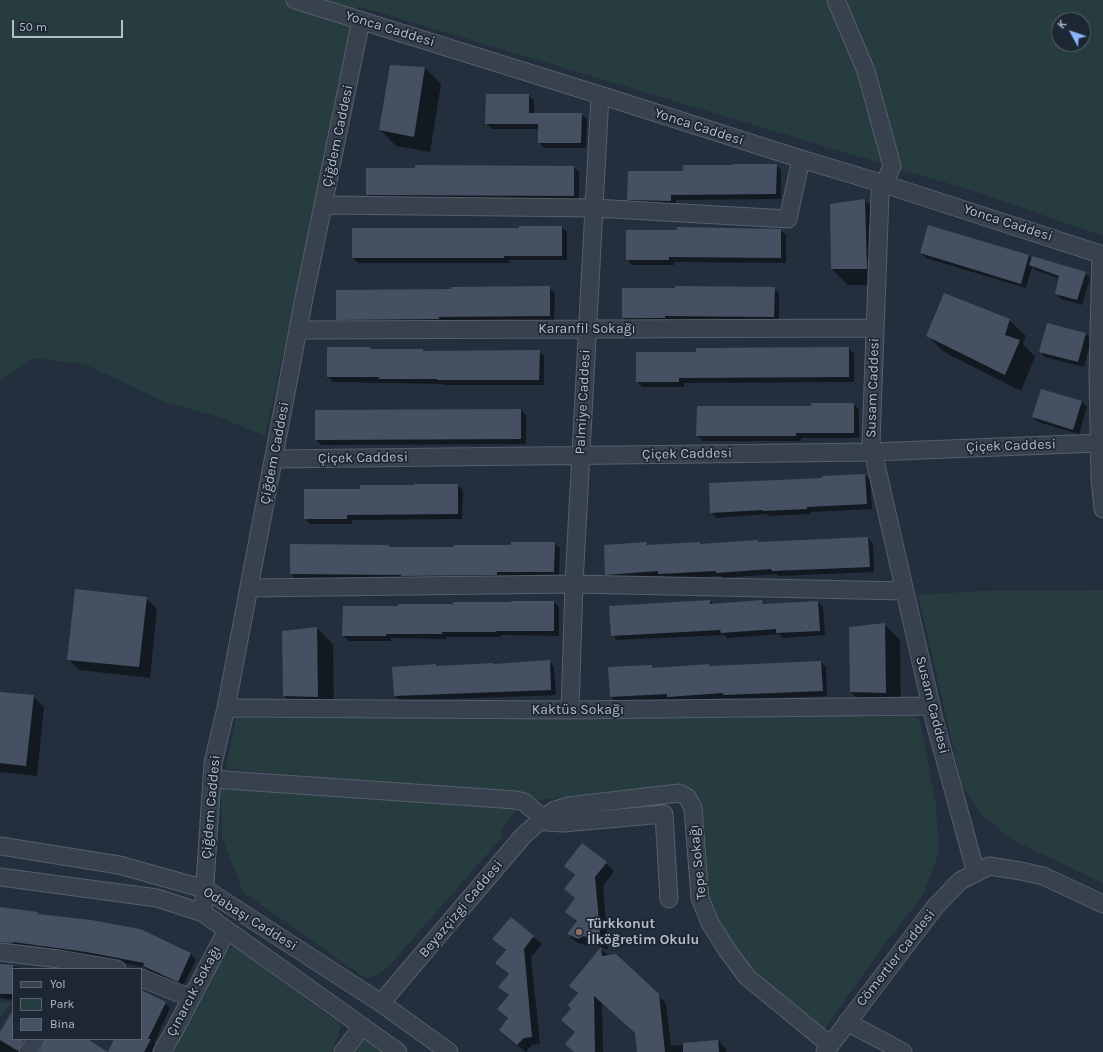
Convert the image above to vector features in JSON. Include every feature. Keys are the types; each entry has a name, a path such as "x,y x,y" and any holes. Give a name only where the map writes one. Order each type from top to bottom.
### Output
{"street":[{"name":"Yonca Caddesi","path":"295,0 884,184 1102,254"},
{"name":"Susam Caddesi","path":"836,0 866,71 892,166 880,194 871,443 931,706 976,873"},
{"name":"Çiğdem Caddesi","path":"203,913 213,763 226,708 298,330 361,20"},
{"name":"Palmiye Caddesi","path":"570,710 574,584 600,95"},
{"path":"324,205 594,208 788,219 801,159"},
{"path":"1102,254 1098,375 1100,478 1103,509"},
{"name":"Karanfil Sokağı","path":"298,330 875,328"},
{"name":"Çiçek Caddesi","path":"274,459 873,452 1099,443"},
{"path":"249,588 574,584 905,591"},
{"name":"Kaktüs Sokağı","path":"226,708 570,710 931,706"},
{"path":"212,779 516,800 524,802 547,822 563,823 664,814 669,899"},
{"name":"Beyazçizgi Caddesi","path":"381,1003 523,836 543,818 555,810 568,806 679,793 687,797"},
{"name":"Tepe Sokağı","path":"687,797 693,808 700,898 710,923 727,950 747,977 827,1049"},
{"name":"Odabaşı Caddesi","path":"0,846 119,865 205,889 381,1003 449,1052"},
{"name":"Cömertler Caddesi","path":"827,1049 935,907 960,881 989,866 1021,871 1043,876 1103,904"},
{"name":"Odabaşı Caddesi","path":"0,877 157,898 203,913 398,1052"},
{"name":"Çınarcık Sokağı","path":"162,1052 227,930"},
{"path":"0,952 58,964 106,968"},
{"path":"142,978 191,998"},
{"path":"847,1022 903,1052"},
{"path":"343,1052 362,1026"},
{"path":"28,1052 35,1040"}],"green space":[{"path":"0,0 1103,0 1103,236 980,193 358,6 265,436 222,418 165,402 84,364 32,358 0,381"},
{"path":"1103,590 1103,883 1012,840 983,816 962,785 918,595 979,591"},
{"path":"914,715 920,720 936,806 939,852 924,892 916,905 885,943 822,1033 749,969 707,906 696,795 577,797 538,800 477,790 226,769 236,718"},
{"path":"221,786 516,807 516,811 501,829 503,836 389,966 378,975 365,978 243,892 222,838"},
{"path":"234,946 341,1025 332,1052 174,1052 225,952"},
{"path":"0,1002 12,1002 0,1016"},
{"path":"366,1039 383,1052 356,1052"}],"building":[{"path":"390,65 425,67 414,137 379,130"},
{"path":"486,94 529,94 529,113 582,113 581,143 538,143 538,124 485,124"},
{"path":"777,164 776,194 671,195 671,201 627,200 628,171 683,171 683,165"},
{"path":"415,165 574,166 574,196 366,195 366,168 415,168"},
{"path":"865,199 867,269 831,269 830,204"},
{"path":"928,225 1029,255 1021,284 920,253"},
{"path":"519,226 562,226 562,256 504,256 504,258 352,258 352,228 519,228"},
{"path":"677,227 781,229 781,258 669,257 669,260 626,260 626,230 677,230"},
{"path":"1032,256 1086,272 1077,300 1055,294 1059,276 1029,265"},
{"path":"550,286 550,316 336,320 336,290"},
{"path":"675,286 775,287 774,317 665,316 665,318 622,318 622,288 675,288"},
{"path":"944,293 1010,319 1005,335 1020,340 1005,375 926,336"},
{"path":"1047,323 1086,333 1078,362 1039,352"},
{"path":"327,347 423,349 423,351 540,350 539,380 437,380 379,379 379,377 327,377"},
{"path":"849,347 849,377 679,378 679,382 636,382 636,352 696,352 696,348"},
{"path":"1041,389 1082,401 1073,430 1032,417"},
{"path":"811,403 854,403 854,433 796,433 796,436 696,436 697,406 811,406"},
{"path":"521,409 521,439 315,440 315,410"},
{"path":"865,474 867,504 807,507 807,509 710,513 709,483 822,478 822,476"},
{"path":"458,484 458,514 347,515 347,519 304,519 304,489 360,489 360,485"},
{"path":"868,537 870,567 772,571 771,569 716,573 716,571 658,574 658,571 605,575 604,545 647,542 647,545 700,542 700,544 758,540 758,542"},
{"path":"511,542 555,542 554,572 497,572 497,575 401,576 290,574 290,544 454,547 454,545 511,545"},
{"path":"75,589 147,597 139,667 67,660"},
{"path":"710,600 710,604 762,600 763,604 818,601 820,631 776,633 776,629 721,633 720,630 611,636 609,606"},
{"path":"554,601 554,631 442,632 442,634 342,636 343,606 398,606 398,604 453,604 453,602"},
{"path":"885,623 886,693 850,692 849,627"},
{"path":"317,627 318,697 283,696 282,631"},
{"path":"550,660 551,690 394,696 392,667 436,664 436,666 493,664"},
{"path":"821,661 823,691 723,695 723,693 667,697 667,694 610,697 608,667 652,665 652,668 709,664 709,666"},
{"path":"0,692 34,695 26,766 0,763"},
{"path":"582,843 607,862 595,877 601,943 584,936 578,939 567,934 577,921 565,912 575,898 564,889 575,875 564,866"},
{"path":"0,907 38,912 38,914 91,920 140,929 191,953 178,982 143,966 144,963 86,952 13,942 0,942"},
{"path":"511,917 534,936 524,949 532,1037 524,1038 517,1045 499,1030 508,1018 497,1009 509,995 498,987 509,974 495,963 506,950 492,939"},
{"path":"601,947 602,956 616,954 659,994 665,1052 637,1052 635,1033 594,996 595,1052 574,1052 565,1044 575,1032 561,1020 571,1009 568,1005 578,993 569,986"},
{"path":"0,964 13,965 12,994 0,994"},
{"path":"142,990 166,1002 148,1039 151,1039 144,1052 108,1052 114,1040 142,1040"},
{"path":"12,1012 12,1040 24,1040 18,1051 0,1040 0,1032"},
{"path":"46,1040 89,1040 108,1052 40,1052"},
{"path":"718,1040 719,1052 683,1052 683,1043"}],"place":[{"name":"Türkkonut İlköğretim Okulu","path":"579,932"}]}
